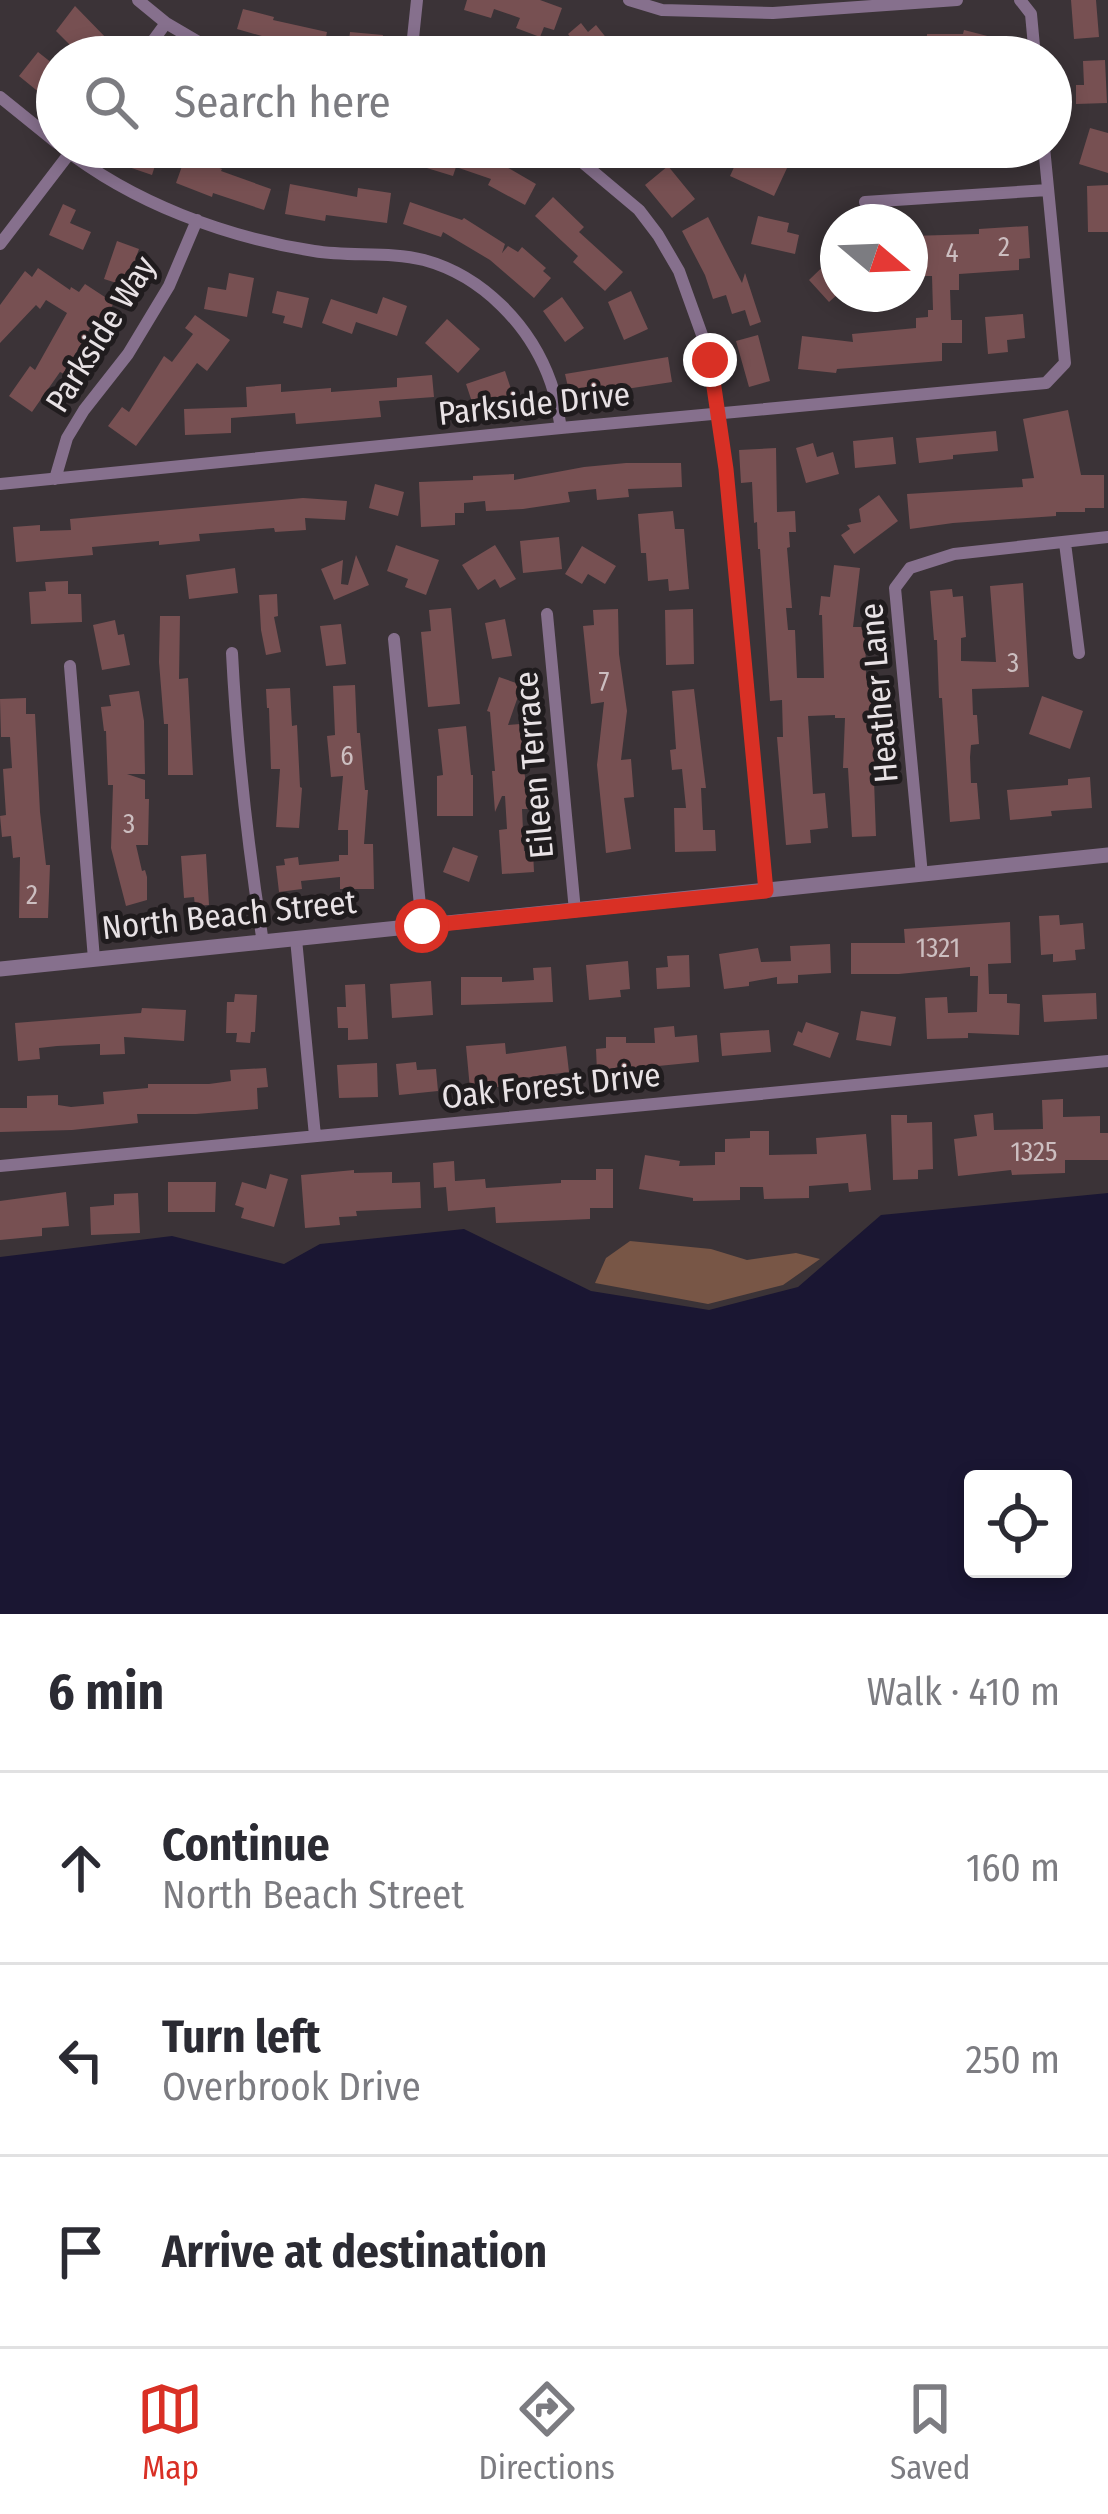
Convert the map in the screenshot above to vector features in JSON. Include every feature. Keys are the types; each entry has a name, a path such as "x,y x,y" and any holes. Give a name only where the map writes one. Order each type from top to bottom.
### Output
{"street":[{"path":"138,0 189,36"},
{"path":"413,36 417,0"},
{"path":"629,0 662,10 773,13 957,0"},
{"path":"1020,0 1031,14 1034,36"},
{"path":"156,36 166,22"},
{"path":"0,97 36,125"},
{"path":"0,244 52,168"},
{"path":"95,168 125,189 236,234 316,251 423,260 469,279 513,316 528,336 551,382 561,428"},
{"path":"589,168 639,210 658,236 679,271 710,360 726,469 766,891"},
{"path":"866,202 1048,190 1046,168"},
{"name":"Parkside Drive","path":"0,484 1046,383 1065,363 1048,190"},
{"name":"Parkside Way","path":"55,479 67,438 128,354 169,286 197,220"},
{"name":"Heather Lane","path":"922,875 895,588 910,568 954,554 1108,537"},
{"path":"1065,543 1079,653"},
{"name":"Eileen Terrace","path":"547,614 575,911"},
{"path":"394,639 422,926"},
{"path":"232,653 245,815 262,943"},
{"path":"70,666 94,958"},
{"name":"North Beach Street","path":"0,969 1108,855"},
{"path":"296,939 315,1136"},
{"name":"Oak Forest Drive","path":"0,1166 1108,1060"}],"shaded area":[{"path":"1108,1193 1108,1614 0,1614 0,1257 172,1236 284,1264 320,1244 464,1229 591,1291 709,1310 798,1287 881,1215"},
{"path":"630,1241 711,1249 747,1260 796,1253 820,1259 783,1285 708,1304 595,1283 606,1258"}],"building":[{"path":"467,0 540,0 562,8 554,30 544,27 540,36 516,28 520,18 494,9 491,18 464,10"},
{"path":"1071,0 1096,0 1099,37 1074,39"},
{"path":"75,6 104,36 61,36 56,31"},
{"path":"243,9 327,32 326,36 262,36 237,29"},
{"path":"581,23 588,32 596,25 605,36 570,36"},
{"path":"964,30 987,36 927,36 927,34 963,34"},
{"path":"36,55 36,90 19,76"},
{"path":"1105,60 1107,103 1076,104 1076,85 1084,85 1083,61"},
{"path":"1090,128 1108,133 1108,173 1079,164"},
{"path":"181,168 219,168 271,189 264,210 176,183"},
{"path":"427,168 456,168 453,176"},
{"path":"459,168 508,168 536,184 525,205 488,185 491,179"},
{"path":"670,168 695,199 672,218 645,185"},
{"path":"734,168 787,168 774,196 730,176"},
{"path":"290,184 357,197 358,188 391,193 387,223 285,214"},
{"path":"1108,185 1108,232 1088,232 1087,186"},
{"path":"553,197 584,227 579,232 623,272 605,291 573,262 578,256 535,216"},
{"path":"410,202 464,218 505,244 502,253 508,246 518,252 522,247 551,278 534,298 490,260 443,232 441,237 403,224"},
{"path":"63,204 76,210 70,223 91,232 83,250 49,235"},
{"path":"758,216 789,223 787,232 799,235 795,254 751,244"},
{"path":"708,217 742,283 745,273 761,322 750,326 745,310 732,314 726,295 713,299 682,231"},
{"path":"1028,226 1030,258 1019,259 1019,270 959,274 959,290 950,290 951,320 962,320 962,343 942,343 942,361 837,369 836,373 798,369 802,336 853,342 852,334 916,328 916,318 928,317 928,310 933,310 928,235 979,234 979,229"},
{"path":"117,241 139,249 126,286 104,279"},
{"path":"38,268 70,290 79,292 85,284 114,303 95,332 90,328 64,374 60,372 32,412 9,396 30,366 35,370 67,313 46,300 0,343 0,305 25,271 32,277"},
{"path":"820,269 820,292 809,280"},
{"path":"229,273 254,278 247,317 204,309 208,287 226,290"},
{"path":"277,291 309,298 302,328 283,323 285,316 272,313"},
{"path":"631,291 648,329 624,340 608,302"},
{"path":"383,297 407,306 397,336 356,322 352,334 322,323 331,299 377,314"},
{"path":"562,297 584,328 565,342 543,311"},
{"path":"1023,314 1025,338 1007,340 1008,352 988,354 985,317"},
{"path":"195,315 230,340 207,371 197,363 136,446 108,426 122,407 129,412 164,356 172,362 193,334 185,328"},
{"path":"447,319 480,349 458,373 425,343"},
{"path":"758,335 770,381 749,387 736,341"},
{"path":"668,357 672,382 626,389 625,384 570,396 565,374"},
{"path":"505,371 515,401 499,406 497,398 473,405 466,384"},
{"path":"432,375 434,397 379,401 381,417 296,424 295,413 231,418 231,433 185,435 184,409 247,407 246,387 281,384 281,392 331,388 331,392 397,387 397,378"},
{"path":"1068,410 1081,475 1104,475 1104,508 910,529 907,494 1023,487 1022,479 1034,478 1023,419"},
{"path":"996,431 998,451 919,463 916,438"},
{"path":"893,437 896,464 855,468 853,441"},
{"path":"813,443 817,457 833,452 839,474 806,483 796,448"},
{"path":"776,448 777,512 795,511 796,532 789,532 787,548 792,608 786,608 788,630 795,630 797,678 824,678 819,615 821,596 830,597 834,565 860,568 853,627 865,627 866,676 871,676 876,836 852,837 848,768 843,768 845,718 808,716 813,794 825,793 828,828 810,830 811,843 786,845 777,737 783,737 782,700 770,701 757,522 752,482 741,483 739,450"},
{"path":"626,463 681,463 682,487 628,489 629,497 597,500 596,489 568,492 570,502 523,509 486,511 485,501 464,503 464,513 455,513 455,525 421,527 419,482 514,474 514,480"},
{"path":"375,484 404,492 398,516 369,508"},
{"path":"879,495 898,521 854,554 841,535 850,529 847,525 861,522 859,509"},
{"path":"303,498 347,501 345,520 305,518 306,530 199,534 200,541 92,547 93,555 16,562 13,527 71,530 70,519"},
{"path":"673,511 675,529 684,529 689,589 669,591 668,579 648,581 638,514"},
{"path":"559,537 562,569 523,573 520,541"},
{"path":"396,545 439,560 426,595 405,587 408,579 387,571"},
{"path":"495,545 516,579 500,588 495,579 478,590 462,565"},
{"path":"582,546 616,566 605,584 588,574 582,584 565,574"},
{"path":"356,555 369,585 334,600 321,569 343,560 341,584 348,585"},
{"path":"235,568 238,593 189,599 186,575"},
{"path":"68,581 68,594 81,594 82,622 31,624 29,592 46,591 45,582"},
{"path":"1023,583 1029,687 972,689 979,744 971,745 971,783 977,783 980,819 950,822 930,591 952,589 953,597 963,596 966,637 961,638 961,661 996,662 990,586"},
{"path":"277,594 278,616 274,617 281,652 266,655 259,595"},
{"path":"451,608 460,704 428,707 421,632 431,631 429,610"},
{"path":"618,609 627,711 621,760 631,759 634,797 624,798 631,849 606,853 597,765 604,702 591,704 583,626 594,625 593,610"},
{"path":"693,609 694,664 666,665 665,610"},
{"path":"160,616 180,616 179,679 188,678 193,775 168,775"},
{"path":"505,619 512,656 492,659 485,623"},
{"path":"115,620 118,635 124,634 130,665 102,670 93,625"},
{"path":"341,624 346,664 326,666 320,626"},
{"path":"499,677 522,685 508,725 520,724 528,809 522,809 524,851 533,851 534,872 502,874 499,830 507,829 505,796 495,812 487,711"},
{"path":"355,685 357,733 368,790 364,844 373,844 374,889 340,889 340,877 301,881 302,889 279,892 276,866 285,865 284,859 298,857 299,865 339,861 339,855 348,855 348,830 338,830 343,776 331,777 327,736 335,735 333,686"},
{"path":"290,688 302,788 299,828 276,827 280,769 271,769 267,708 266,689"},
{"path":"694,689 706,788 701,788 703,830 715,830 716,851 675,852 674,808 686,808 682,769 672,770 670,750 676,749 672,691"},
{"path":"139,691 145,774 127,774 145,780 145,799 149,799 148,845 136,845 147,877 147,900 126,906 111,848 113,785 108,785 101,707 111,706 109,695"},
{"path":"1042,696 1083,711 1070,749 1029,734"},
{"path":"26,698 26,714 35,714 40,812 46,865 50,865 48,918 19,918 20,857 13,858 11,836 2,837 0,816 6,815 3,769 12,768 10,737 1,737 0,699"},
{"path":"466,726 473,816 437,816 437,776 443,775 438,729"},
{"path":"1090,777 1092,808 1010,820 1007,790 1068,785 1068,779"},
{"path":"453,847 478,856 469,882 443,872"},
{"path":"206,854 209,905 195,906 194,897 184,898 181,856"},
{"path":"1059,915 1060,925 1083,923 1085,949 1075,950 1076,960 1053,962 1053,954 1041,955 1039,916"},
{"path":"1010,922 1011,963 988,964 989,994 1007,994 1007,1003 1020,1004 1019,1035 968,1033 968,1038 927,1039 925,998 947,997 948,1013 977,1012 978,976 970,976 970,967 851,974 851,943 905,943 904,929"},
{"path":"830,944 831,973 798,975 798,983 777,984 777,977 724,989 719,954 758,948 761,962 791,961 790,946"},
{"path":"689,955 690,987 657,989 656,968 668,967 667,956"},
{"path":"628,961 630,989 620,990 621,997 589,1000 586,965"},
{"path":"551,967 553,1002 461,1005 461,977 534,980 533,968"},
{"path":"431,981 433,1015 392,1018 390,984"},
{"path":"365,984 368,1039 348,1040 348,1028 338,1028 337,1007 346,1007 345,985"},
{"path":"1096,993 1097,1019 1044,1022 1042,995"},
{"path":"235,994 257,995 250,1043 236,1042 237,1033 226,1033 227,1002 234,1002"},
{"path":"142,1008 186,1010 184,1041 124,1037 125,1054 100,1055 100,1044 57,1046 39,1048 40,1059 18,1061 15,1023 141,1013"},
{"path":"861,1011 896,1017 891,1046 856,1040"},
{"path":"806,1022 839,1033 830,1058 793,1045"},
{"path":"674,1026 675,1037 697,1035 699,1062 648,1067 648,1071 597,1072 596,1049 606,1048 606,1037 655,1043 654,1028"},
{"path":"769,1030 771,1052 722,1056 720,1033"},
{"path":"505,1043 506,1054 566,1046 569,1072 508,1080 509,1086 470,1089 466,1046"},
{"path":"416,1062 417,1070 436,1069 438,1091 399,1095 396,1064"},
{"path":"377,1063 378,1097 339,1098 337,1065"},
{"path":"266,1068 268,1087 257,1088 258,1109 137,1114 138,1123 0,1132 0,1108 27,1108 27,1096 58,1095 58,1105 71,1107 104,1104 103,1092 148,1088 148,1084 231,1081 230,1070"},
{"path":"1063,1099 1063,1117 1100,1116 1100,1133 1108,1133 1108,1160 1065,1160 1065,1173 1012,1175 1011,1170 958,1176 954,1139 977,1136 974,1115 993,1113 994,1130 1043,1129 1042,1100"},
{"path":"891,1115 907,1115 907,1123 932,1122 933,1169 918,1170 918,1179 893,1180"},
{"path":"750,1131 769,1131 769,1155 817,1154 816,1138 866,1134 871,1190 849,1192 848,1183 809,1186 809,1198 764,1199 763,1187 740,1187 740,1200 693,1201 639,1189 645,1155 680,1161 679,1166 715,1165 715,1152 725,1152 725,1139 750,1138"},
{"path":"454,1161 455,1181 485,1179 486,1188 596,1180 596,1169 613,1169 613,1208 590,1208 590,1219 496,1223 495,1207 448,1211 446,1187 434,1188 433,1163"},
{"path":"392,1172 392,1183 420,1182 421,1208 356,1211 357,1216 339,1217 340,1225 305,1228 301,1175"},
{"path":"270,1174 288,1179 274,1227 241,1218 244,1208 235,1205 242,1182 266,1189"},
{"path":"168,1182 216,1182 215,1212 168,1212"},
{"path":"66,1192 69,1226 42,1228 42,1236 0,1240 0,1201"},
{"path":"138,1193 140,1233 91,1235 90,1207 114,1205 114,1194"}],"route":[{"path":"422,926 766,891 726,469 710,360"}]}
